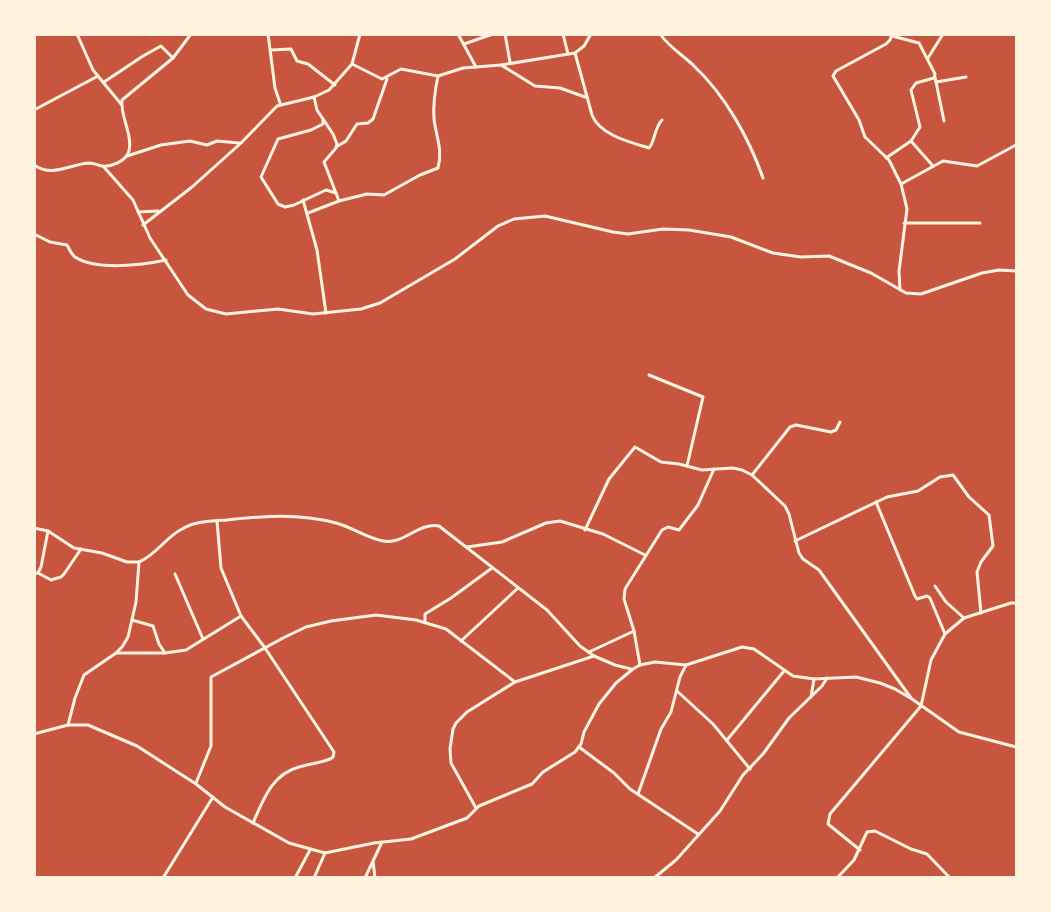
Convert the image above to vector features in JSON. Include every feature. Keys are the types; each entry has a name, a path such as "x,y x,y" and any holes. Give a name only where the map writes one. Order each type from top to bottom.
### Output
{"street":[{"path":"77,34 98,76 121,104 129,142 126,156"},
{"path":"121,104 130,92 173,58 190,34"},
{"path":"268,34 272,50 275,88 280,104"},
{"path":"143,225 192,187 280,104 314,97 335,85 352,64 360,34"},
{"path":"458,34 476,67"},
{"path":"505,34 510,63"},
{"path":"563,34 568,54"},
{"path":"352,64 377,78 387,77 403,69 412,73 438,76 463,68 501,65 575,53 584,46 591,34"},
{"path":"660,34 668,45 697,69 728,104 762,178"},
{"path":"928,58 943,34"},
{"path":"464,44 491,35"},
{"path":"900,290 899,271 907,208 900,184 892,164 865,137 859,120 833,76 836,71 886,44 892,35 919,43 935,77 944,121"},
{"path":"104,82 161,46 173,58"},
{"path":"272,50 291,48 297,61 308,64 335,85"},
{"path":"575,53 595,123 602,129 647,147 651,146 656,127 662,120"},
{"path":"501,65 535,86 560,88 586,97"},
{"path":"34,110 98,76"},
{"path":"308,213 339,201 367,194 384,195 438,168 440,146 434,117 434,95 438,76"},
{"path":"339,201 324,162 336,147 346,141 357,124 368,123 373,119 387,77"},
{"path":"886,158 911,141 920,127 911,88 916,83 935,77"},
{"path":"936,82 966,77"},
{"path":"314,97 317,110 333,134 336,147"},
{"path":"323,119 323,124 317,128 278,139 261,175 278,204 282,206 294,205 326,190 336,193"},
{"path":"34,165 54,171 88,163 103,166 115,164 126,156 161,145 190,141 207,145 217,141 241,143"},
{"path":"911,141 933,166"},
{"path":"900,184 946,160 970,167 976,166 1017,145"},
{"path":"103,166 130,196 158,251 188,295 215,312 240,314 278,309 313,314 361,309 380,303 455,259 498,226 528,216 565,219 628,234 674,229 721,235 773,253 840,259 882,278 906,294 921,294 982,273 999,270 1017,271"},
{"path":"303,200 317,250 326,313"},
{"path":"138,212 160,211"},
{"path":"904,223 980,223"},
{"path":"34,234 50,242 67,246 74,256 85,261 132,266 166,260"},
{"path":"649,375 703,397 687,466"},
{"path":"752,475 790,427 796,425 831,432 836,430 840,422"},
{"path":"585,530 609,479 633,448 637,447 662,462 702,470 742,470 752,475 785,506 803,559 819,570 912,699"},
{"path":"640,665 634,631 623,594 645,555 665,528 677,531 698,506 714,469"},
{"path":"795,541 876,502 898,494 918,491 945,476 955,476 969,497 986,511 990,520 993,546 981,562 977,572 981,613"},
{"path":"876,502 915,596 917,599 927,596 930,598 945,634"},
{"path":"34,528 48,531 66,545 102,553 127,562 139,562 182,529 217,520 279,514 291,515 339,523 361,535 384,541 402,538 435,525 443,528 547,610 588,652 615,665 633,669"},
{"path":"217,520 221,568 241,616 265,648 333,750 334,755 325,761 297,767 277,780 267,792 253,823"},
{"path":"465,547 502,542 546,523 564,522 612,538 645,555"},
{"path":"48,531 36,573 51,580 61,577 81,549"},
{"path":"68,725 84,675 116,653 128,637 136,602 139,562"},
{"path":"425,622 425,614 492,568"},
{"path":"175,574 203,639"},
{"path":"936,586 946,602 964,618"},
{"path":"461,640 518,588"},
{"path":"860,850 828,824 828,817 921,706 931,660 945,634 964,618 1017,603"},
{"path":"116,653 165,653 186,650 241,616"},
{"path":"196,784 211,747 210,679 213,675 306,627 352,617 388,616 425,622 446,630 461,640 515,682"},
{"path":"132,620 153,626 159,645 165,653"},
{"path":"588,652 634,631"},
{"path":"34,734 68,725 88,725 137,746 196,784 225,807 290,843 325,853 411,839 463,820 476,808 532,784 543,772 575,752 599,704 616,683 633,669 655,662 686,665 742,647 754,649 793,676 814,679 856,677 880,683 912,699 959,732 1017,747"},
{"path":"476,808 452,763 450,749 456,723 467,712 515,682 594,656"},
{"path":"638,794 661,729 671,712 680,677 686,665"},
{"path":"727,740 784,671"},
{"path":"654,878 676,860 723,807 744,775 789,718 822,686 827,678"},
{"path":"811,697 814,679"},
{"path":"677,691 713,724 750,769"},
{"path":"579,747 638,794 698,834"},
{"path":"163,878 174,857 213,798"},
{"path":"837,878 854,860 867,832 875,831 911,849 927,854 950,878"},
{"path":"365,878 382,842"},
{"path":"295,878 310,850"},
{"path":"315,878 325,853"},
{"path":"373,861 375,878"}]}
